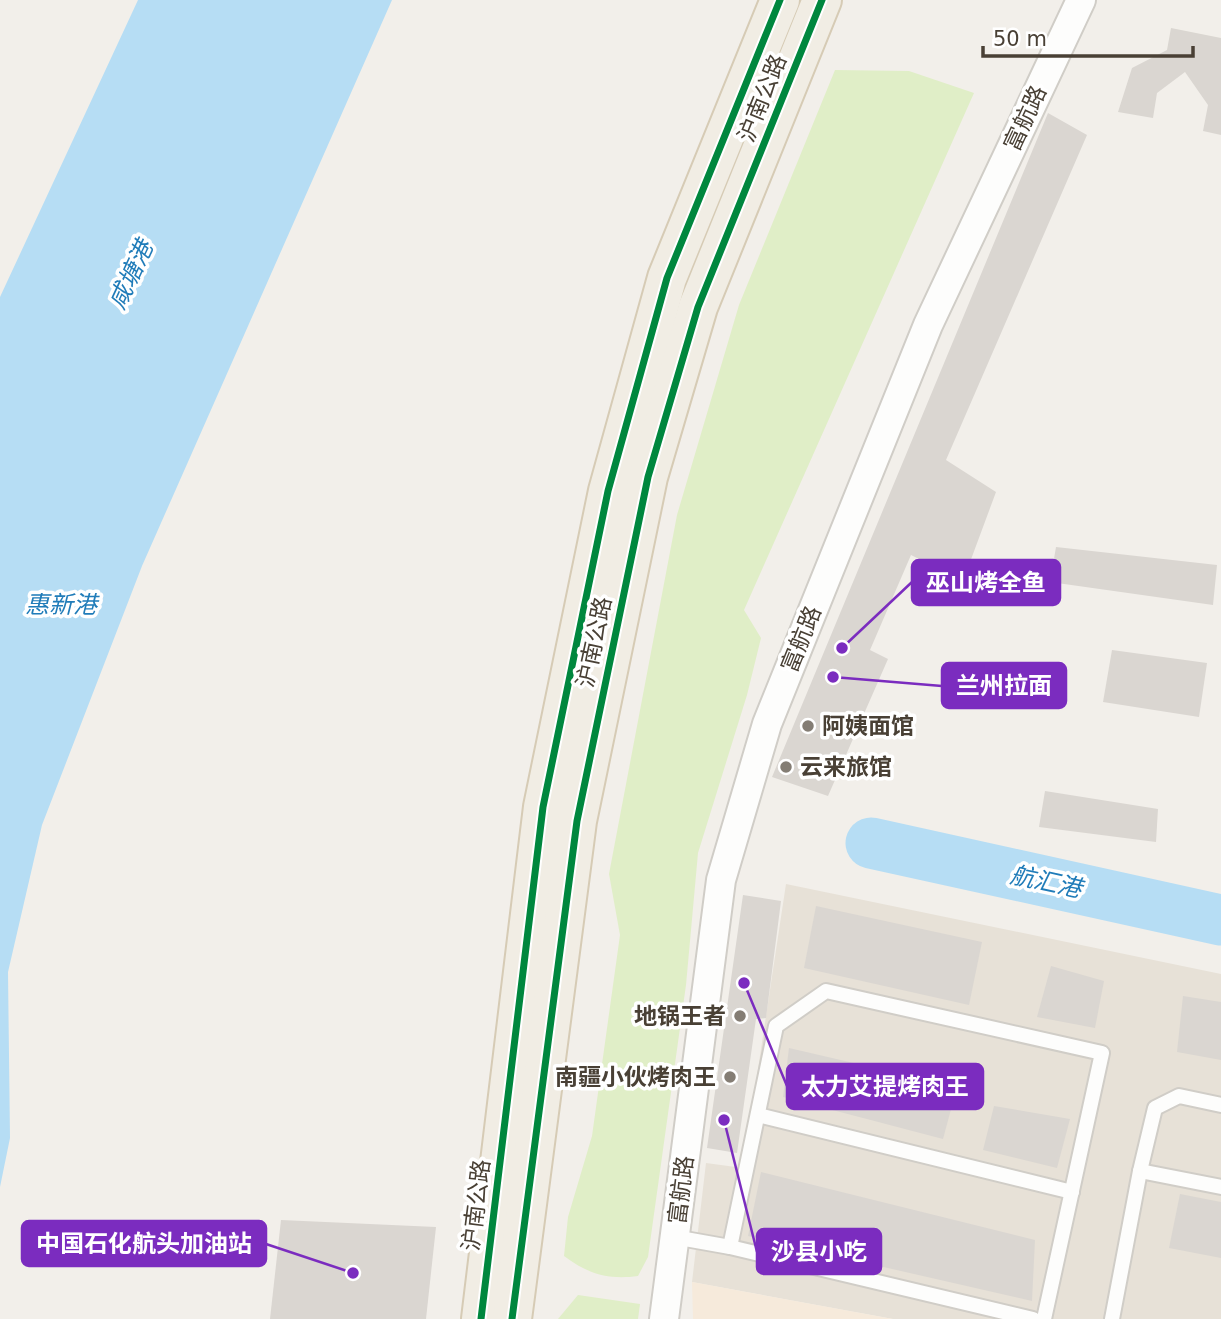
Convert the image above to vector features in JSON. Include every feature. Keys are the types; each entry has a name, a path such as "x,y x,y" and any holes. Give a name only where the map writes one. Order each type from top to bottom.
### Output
{"main road":[{"name":"沪南公路","path":"481,1319 543,807 608,491 667,278 780,0"},
{"name":"沪南公路","path":"512,1319 577,821 648,477 698,307 822,0"}],"street":[{"name":"富航路","path":"664,1319 721,880 767,724 928,326 1081,0"}],"lane":[{"path":"730,1247 776,1026 826,991 1102,1053 1044,1319"},
{"path":"1112,1319 1140,1171 1155,1108 1179,1096 1221,1104"},
{"path":"758,1115 1072,1192"},
{"path":"1140,1171 1221,1187"},
{"path":"674,1237 730,1247 1033,1319"}],"shaded area":[{"path":"786,884 1221,974 1221,1319 893,1319 692,1282 706,1163 743,1168"},
{"path":"692,1282 893,1319 693,1319"}],"green space":[{"path":"835,70 909,71 974,93 744,610 761,638 747,695 698,853 686,985 648,1257 638,1276 608,1276 581,1267 564,1256 568,1217 592,1136 620,935 609,874 677,515 739,305"},
{"path":"578,1295 640,1304 638,1319 558,1319"}],"water":[{"path":"138,0 392,0 142,566 42,825 8,972 10,1138 0,1187 0,297"}],"building":[{"path":"1171,28 1221,38 1221,135 1203,131 1208,105 1185,72 1157,93 1153,118 1118,112 1132,68 1167,50"},
{"path":"1048,113 1087,135 946,460 996,492 963,581 911,555 870,650 888,659 828,796 772,777"},
{"path":"1056,547 1217,565 1213,605 1050,582"},
{"path":"1112,650 1207,663 1199,717 1103,702"},
{"path":"1045,791 1158,809 1156,842 1039,827"},
{"path":"743,895 781,901 766,1018 756,1019 737,1153 707,1148"},
{"path":"816,906 982,942 969,1005 804,968"},
{"path":"1051,966 1104,981 1095,1028 1037,1017"},
{"path":"1183,996 1221,1002 1221,1060 1177,1052"},
{"path":"789,1048 957,1087 943,1139 783,1097"},
{"path":"994,1106 1070,1119 1057,1168 983,1150"},
{"path":"761,1172 1035,1240 1032,1301 748,1236"},
{"path":"1180,1194 1221,1202 1221,1258 1169,1248"},
{"path":"281,1220 436,1227 426,1319 270,1319"}],"waterway":[{"name":"航汇港","path":"871,843 1221,920"}],"cycle path":[{"path":"481,1319 543,807 608,491 667,278 780,0"},
{"path":"512,1319 577,821 648,477 698,307 822,0"}],"place":[{"name":"巫山烤全鱼","path":"842,648"},
{"name":"兰州拉面","path":"833,677"},
{"name":"阿姨面馆","path":"808,726"},
{"name":"云来旅馆","path":"786,767"},
{"name":"太力艾提烤肉王","path":"744,983"},
{"name":"地锅王者","path":"740,1016"},
{"name":"南疆小伙烤肉王","path":"730,1077"},
{"name":"沙县小吃","path":"724,1120"},
{"name":"中国石化航头加油站","path":"353,1273"}],"water label":[{"name":"咸塘港","path":"131,275"},
{"name":"惠新港","path":"61,605"}]}
